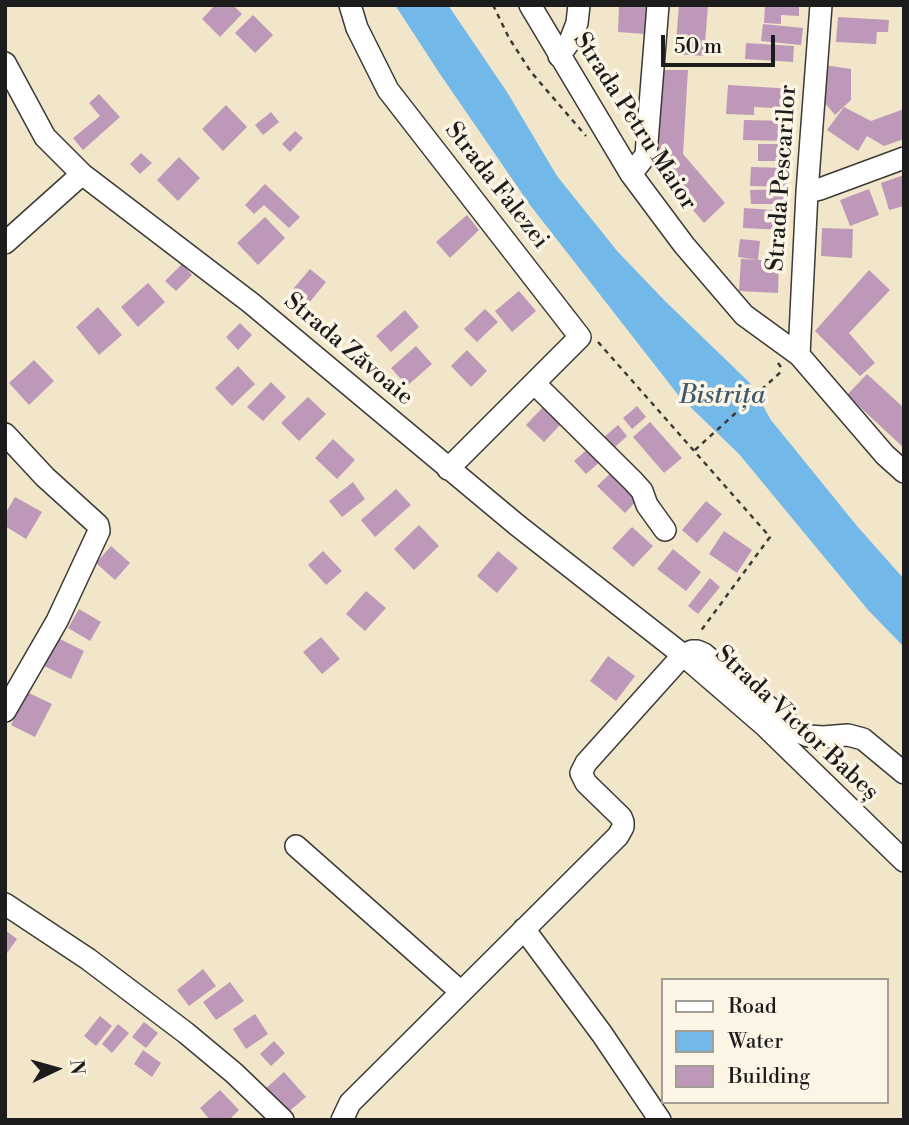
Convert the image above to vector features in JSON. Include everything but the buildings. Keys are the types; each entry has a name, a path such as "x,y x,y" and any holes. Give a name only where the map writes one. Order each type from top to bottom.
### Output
{"street":[{"name":"Strada Falezei","path":"350,5 357,28 388,90 580,337"},
{"name":"Strada Petru Maior","path":"530,5 631,174 684,245 744,315 799,355 904,472"},
{"path":"559,56 578,23 579,5"},
{"path":"631,174 646,155 658,5"},
{"name":"Strada Pescarilor","path":"799,355 807,192 821,5"},
{"name":"Strada Zăvoaie","path":"5,63 45,137 82,174 251,303 527,533 683,654"},
{"path":"807,192 904,159"},
{"path":"5,243 82,174"},
{"path":"449,469 580,337"},
{"path":"534,383 642,491 665,530"},
{"path":"5,434 45,477 98,524 99,531 57,621 5,710"},
{"path":"342,1120 350,1103 621,832 621,817 586,783 581,773 586,763 683,654 697,651 704,654 799,732 815,736 848,735 863,739 904,773"},
{"name":"Strada Victor Babeș","path":"683,654 764,725 904,861"},
{"path":"296,846 461,992"},
{"path":"5,904 88,959 186,1033 234,1073 283,1120"},
{"path":"524,929 602,1034 660,1120"}],"path":[{"path":"580,337 598,342 771,537 683,654"},
{"path":"695,450 781,372"}],"water":[{"name":"Bistrița","path":"395,5 448,5 507,92 557,176 618,252 750,383 771,420 904,579 904,647 868,610 739,454 679,396 530,205"}]}
